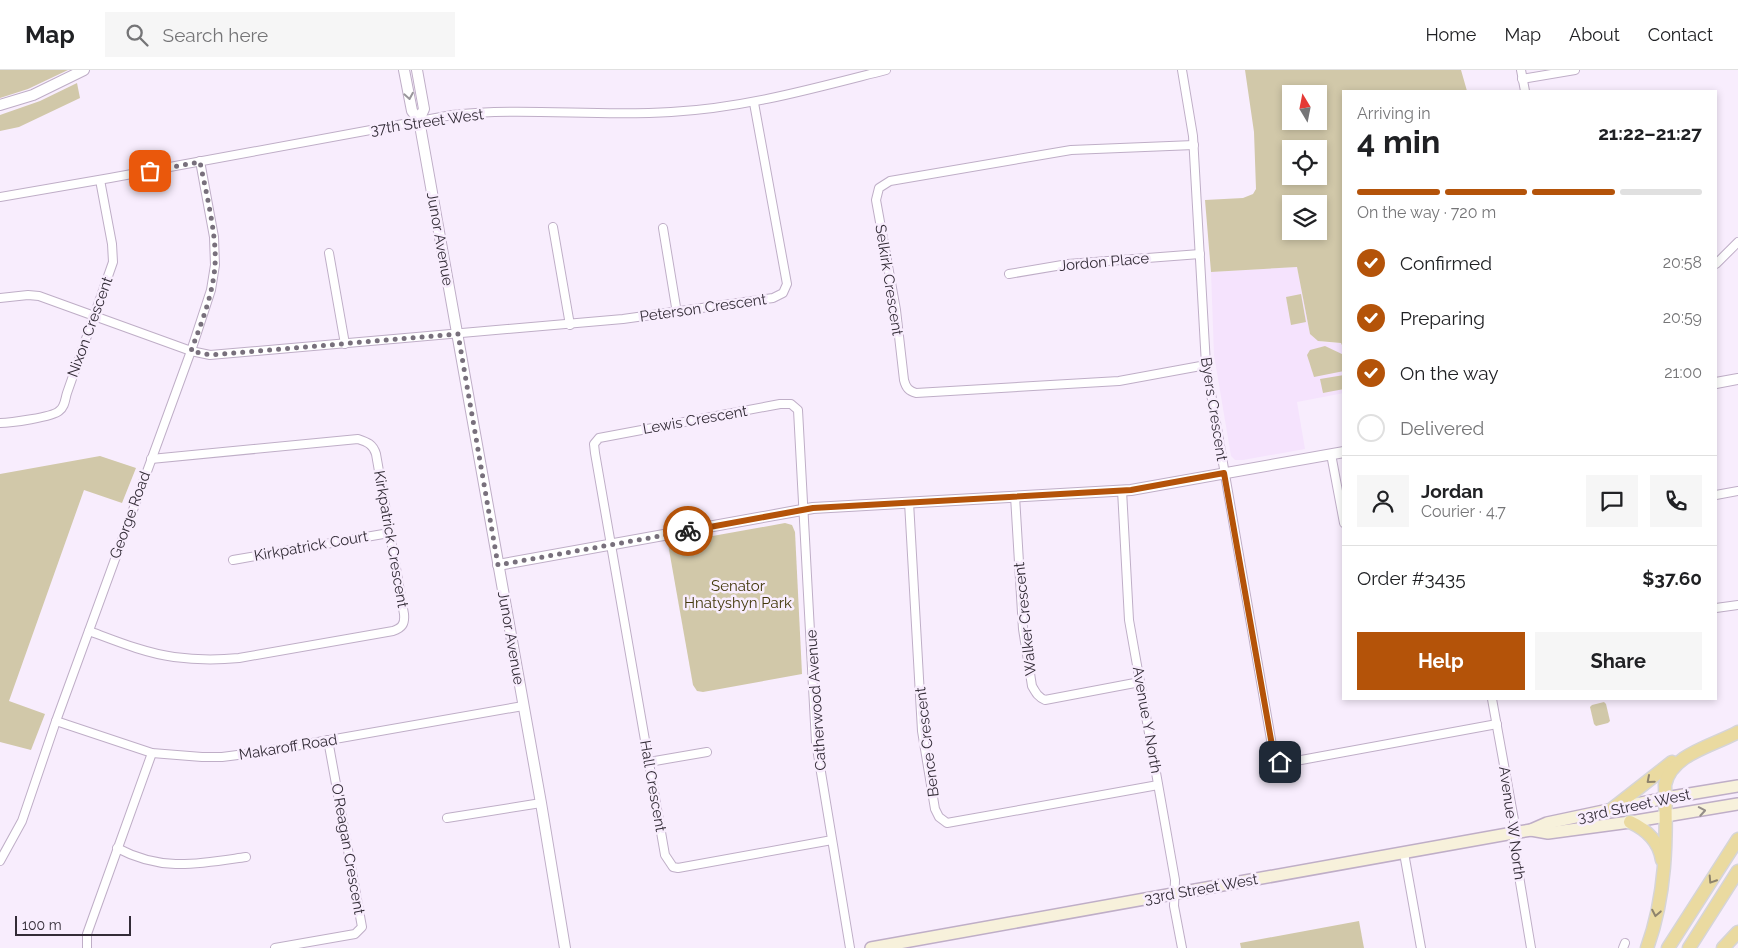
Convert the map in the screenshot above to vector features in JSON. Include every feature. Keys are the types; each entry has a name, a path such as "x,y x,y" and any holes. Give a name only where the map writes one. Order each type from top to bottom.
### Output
{"highway":[{"path":"1647,948 1655,920 1663,878 1667,817 1665,798 1666,778 1674,767 1691,755 1738,732"},
{"path":"1612,810 1679,757 1738,732"},
{"path":"1630,822 1644,830 1657,845 1662,858 1663,878"},
{"path":"1668,948 1738,838"},
{"path":"1689,948 1738,871"},
{"path":"1722,948 1738,932"}],"main road":[{"name":"33rd Street West","path":"871,948 1531,830 1547,823 1665,798 1738,786"},
{"name":"33rd Street West","path":"1531,830 1548,833 1667,817 1738,804"}],"street":[{"path":"0,105 33,95 84,70"},
{"name":"Junor Avenue","path":"404,70 412,111 419,120 565,948"},
{"name":"Junor Avenue","path":"417,70 424,109 419,120"},
{"name":"37th Street West","path":"0,197 200,162 419,120 481,113 672,112 754,102 886,70"},
{"name":"Byers Crescent","path":"1182,70 1194,145 1206,365 1273,751 1280,762 1285,763 1497,724"},
{"path":"1521,70 1525,90"},
{"path":"1522,79 1575,70"},
{"name":"Peterson Crescent","path":"0,298 28,295 39,296 191,351 210,355 570,324 677,313 773,298 783,294 787,284 754,102"},
{"name":"Selkirk Crescent","path":"1194,145 1071,150 1044,154 890,181 879,188 876,200 896,310 905,386 912,392 1119,381 1206,365"},
{"name":"George Road","path":"0,861 22,821 56,721 212,290 215,265 214,237 200,162"},
{"name":"Nixon Crescent","path":"0,424 52,415 63,407 66,393 110,272 114,254 100,180"},
{"path":"553,227 570,324"},
{"path":"663,228 677,313"},
{"path":"1717,263 1738,242"},
{"path":"329,253 345,344"},
{"name":"Jordon Place","path":"1009,274 1068,264 1200,254"},
{"path":"1717,383 1738,380"},
{"name":"Lewis Crescent","path":"611,544 595,453 594,444 599,438 780,404 791,404 798,410 800,416 804,510"},
{"name":"Kirkpatrick Crescent","path":"89,631 173,657 216,660 239,658 400,629 403,625 404,614 376,454 374,448 366,442 358,439 151,459"},
{"path":"498,565 804,510 1122,490 1342,452"},
{"path":"1331,454 1342,513"},
{"name":"Avenue Y North","path":"1122,490 1128,611 1175,880 1174,906 1182,948"},
{"path":"1717,495 1738,491"},
{"name":"Walker Crescent","path":"1015,496 1023,629 1032,686 1036,694 1045,700 1140,682"},
{"name":"Bence Crescent","path":"909,502 922,731 935,809 939,818 947,823 1158,785"},
{"name":"Catherwood Avenue","path":"804,510 816,742 850,948"},
{"name":"Kirkpatrick Court","path":"233,560 389,532"},
{"name":"Hall Crescent","path":"611,544 665,855 672,867 678,868 832,840"},
{"path":"1717,608 1738,605"},
{"name":"Avenue W North","path":"1492,700 1514,820 1513,833 1517,865 1531,948"},
{"name":"Makaroff Road","path":"56,721 152,753 222,756 262,752 523,706"},
{"name":"O'Reagan Crescent","path":"275,948 355,934 362,927 328,740"},
{"path":"649,762 707,752"},
{"path":"87,948 87,934 152,753"},
{"path":"447,818 540,803"},
{"path":"117,848 141,859 167,864 198,864 246,856"},
{"path":"1404,853 1421,948"}],"shaded area":[{"path":"1297,267 1310,334 1322,342 1341,343 1342,393 1297,402 1305,449 1243,460 1235,460 1231,456 1214,355 1211,272"}],"green space":[{"path":"0,70 68,70 28,89 0,98"},
{"path":"1245,70 1461,70 1467,90 1342,90 1342,345 1341,343 1318,341 1310,334 1297,267 1211,272 1205,200 1243,198 1253,194 1256,189 1254,132"},
{"path":"77,83 80,98 19,127 0,131 0,115 40,101"},
{"path":"1301,294 1306,322 1291,325 1286,297"},
{"path":"1325,346 1342,354 1342,371 1314,377 1307,355 1310,350"},
{"path":"1342,375 1342,389 1323,393 1320,379"},
{"path":"100,456 136,468 122,503 84,490 9,701 45,714 31,750 0,742 0,474"},
{"name":"Senator Hnatyshyn Park","path":"785,523 792,525 795,532 802,674 703,692 697,691 693,685 668,544"},
{"path":"1604,702 1610,721 1596,726 1590,707"},
{"path":"1359,921 1364,948 1241,948 1240,943"}],"way so far":[{"path":"150,171 200,162 216,253 212,290 191,351 210,355 458,334 498,565 618,542 688,531"}],"route":[{"path":"688,531 813,508 1131,490 1224,473 1273,751 1280,762"}]}
